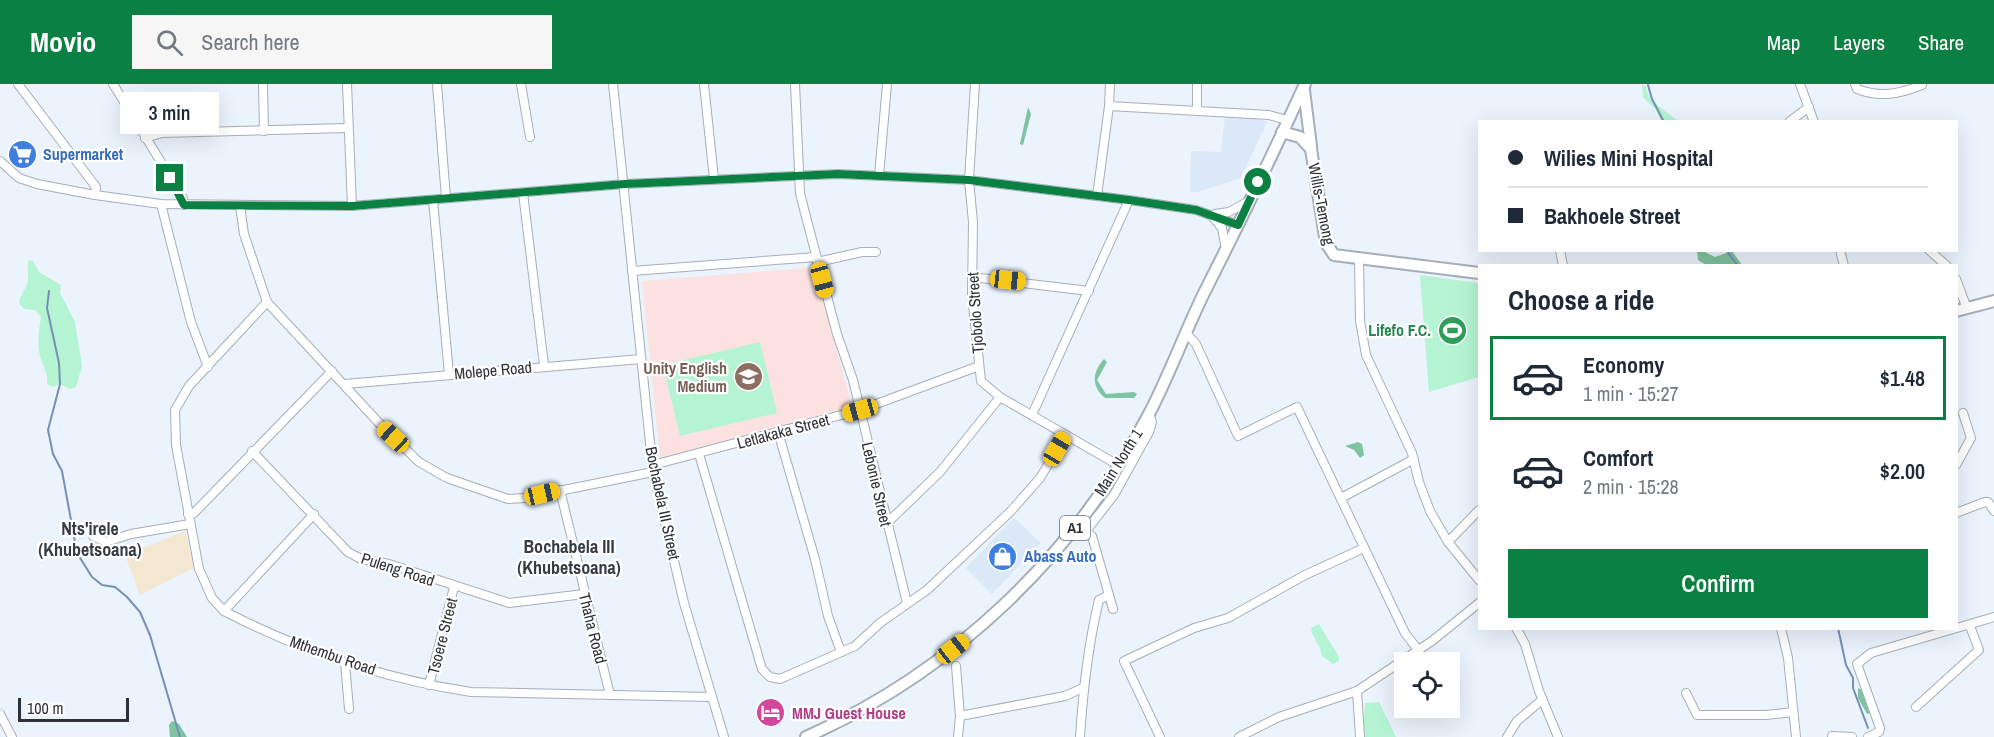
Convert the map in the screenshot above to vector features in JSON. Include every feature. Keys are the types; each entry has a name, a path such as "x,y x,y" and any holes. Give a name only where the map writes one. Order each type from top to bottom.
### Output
{"main road":[{"name":"Main North 1","path":"806,737 859,712 926,669 973,633 1048,560 1078,524 1149,414 1203,295 1305,86"},
{"path":"1305,86 1311,149"},
{"name":"Willis-Temong","path":"1282,132 1300,137 1311,149 1328,250 1334,255 1478,273"},
{"path":"1961,309 1994,301"}],"street":[{"path":"18,84 96,187 94,195"},
{"path":"113,84 183,198 184,205"},
{"path":"263,84 264,130"},
{"path":"347,84 347,128 352,206"},
{"path":"437,84 446,198"},
{"path":"521,84 530,137"},
{"name":"Bochabela III Street","path":"613,84 653,468 710,697 724,737"},
{"path":"704,84 714,179"},
{"name":"Lebonie Street","path":"795,84 801,174 800,193 816,260 860,410 907,603"},
{"path":"879,176 887,84"},
{"name":"Tjobolo Street","path":"975,84 969,180 973,222 972,277 981,381 1000,397 1118,465"},
{"path":"1097,196 1110,84"},
{"path":"1197,84 1197,109"},
{"path":"1800,84 1813,120"},
{"path":"1855,84 1857,89 1880,95 1902,93 1922,85"},
{"path":"1109,106 1197,109 1269,115 1287,120"},
{"path":"1792,120 1809,107"},
{"path":"145,138 162,133 347,128"},
{"path":"1,164 19,178 94,195 161,204 352,206 625,184 801,174 969,180 1129,200 1210,214 1238,225"},
{"path":"523,193 544,366"},
{"path":"1210,214 1229,212 1250,199"},
{"path":"433,200 450,374"},
{"path":"1032,415 1129,200"},
{"path":"161,204 191,322 208,367"},
{"path":"240,206 244,234 267,302"},
{"path":"1210,214 1222,228 1226,251"},
{"path":"632,271 816,260 862,252 876,252"},
{"path":"1931,252 1945,264"},
{"path":"1359,258 1360,321 1366,355 1414,459 1419,482 1428,505 1448,543 1478,579"},
{"path":"972,277 1089,291"},
{"path":"1958,291 1961,309"},
{"name":"Mthembu Road","path":"267,302 189,386 175,410 176,446 199,569 206,588 224,611 345,663 429,685 471,692 710,697"},
{"name":"Letlakaka Street","path":"267,302 380,424 419,462 447,478 508,499 524,498 653,468 860,410 979,366"},
{"path":"1187,333 1196,345 1238,436 1297,407 1406,633 1418,650"},
{"name":"Molepe Road","path":"345,384 640,358"},
{"path":"188,514 194,513 332,371"},
{"path":"886,524 940,472 1000,397"},
{"path":"1958,461 1971,438 1963,413"},
{"path":"1113,609 1092,536 1086,531 1114,495 1149,432 1152,422 1149,414"},
{"path":"778,432 815,559 828,616 841,652"},
{"path":"699,454 762,669 770,677 780,679 811,668 855,646 880,623 927,590 1011,511 1040,478 1066,435"},
{"name":"Puleng Road","path":"252,451 348,552 361,559 389,564 508,603 584,594"},
{"path":"1341,498 1414,459"},
{"name":"Thaha Road","path":"560,490 610,695"},
{"path":"1958,512 1988,501 1994,511"},
{"path":"1448,543 1478,511"},
{"path":"224,611 314,514"},
{"path":"93,536 100,542 106,542 131,534 190,524"},
{"path":"1160,737 1124,661 1194,628 1228,618 1305,575 1364,548"},
{"name":"Tsoere Street","path":"429,685 454,587"},
{"path":"1080,737 1083,688 1099,600 1109,595"},
{"path":"1239,737 1278,717 1357,691 1418,650 1478,604"},
{"path":"1958,629 1994,617"},
{"path":"1916,707 1979,650 1970,626"},
{"path":"1517,630 1525,644 1542,700 1558,737"},
{"path":"1781,630 1788,658 1796,737"},
{"path":"1868,737 1879,732 1880,728 1858,661 1871,653 1954,630"},
{"path":"345,663 349,709"},
{"path":"956,666 960,716 958,737"},
{"path":"960,716 1065,696 1083,688"},
{"path":"1357,691 1360,737"},
{"path":"1686,693 1697,715 1766,715 1793,712"},
{"path":"1507,737 1517,722 1542,700"},
{"path":"0,714 12,737"},
{"path":"1832,736 1852,737"}],"shaded area":[{"path":"1225,117 1259,119 1267,122 1241,178 1197,192 1190,192 1191,151 1221,152"},
{"name":"Unity English Medium","path":"809,268 816,274 852,406 660,460 642,281"},
{"name":"Abass Auto","path":"1014,518 1041,543 992,594 966,568"},
{"path":"185,531 194,568 140,595 125,555"}],"green space":[{"path":"1642,85 1646,86 1654,102 1677,120 1661,120 1656,110 1643,97"},
{"path":"1028,107 1031,114 1023,145 1020,144"},
{"path":"1697,252 1705,252 1715,257 1733,252 1741,264 1704,264 1698,260"},
{"path":"29,260 33,261 39,272 61,285 60,293 75,322 82,366 76,387 70,389 60,384 53,387 47,384 39,346 41,317 35,310 24,309 19,303 27,283"},
{"name":"Lifefo F.C.","path":"1420,275 1478,283 1478,377 1429,392"},
{"path":"760,342 777,413 680,436 663,365"},
{"path":"1104,359 1107,362 1097,380 1106,394 1134,392 1137,394 1134,398 1105,398 1100,393 1095,384 1095,374"},
{"path":"1358,442 1362,444 1364,455 1360,458 1354,450 1345,446"},
{"path":"1319,624 1339,657 1339,661 1333,664 1322,656 1312,632 1311,628"},
{"path":"1858,688 1865,692 1870,713 1867,714 1858,698"},
{"path":"1379,702 1396,737 1363,737 1365,703"},
{"path":"172,721 179,724 187,737 170,737 169,725"}],"waterway":[{"path":"1648,85 1652,99 1663,120"},
{"path":"1728,252 1736,264"},
{"path":"49,291 47,308 59,363 60,384 48,430 53,454 62,471 77,553 92,577 102,585 115,587 140,612 150,635 180,737"},
{"path":"1838,630 1846,665 1853,678 1853,688 1868,728"}],"place":[{"name":"Supermarket","path":"22,154"},
{"name":"Lifefo F.C.","path":"1452,330"},
{"name":"Unity English Medium","path":"748,377"},
{"name":"Abass Auto","path":"1003,556"},
{"name":"MMJ Guest House","path":"771,713"}],"district":[{"name":"Nts'irele (Khubetsoana)","path":"90,539"},
{"name":"Bochabela III (Khubetsoana)","path":"569,557"}],"route":[{"path":"170,178 183,198 184,205 307,207 352,206 625,184 756,176 838,174 969,180 1157,203 1196,210 1238,225 1258,182"}]}
